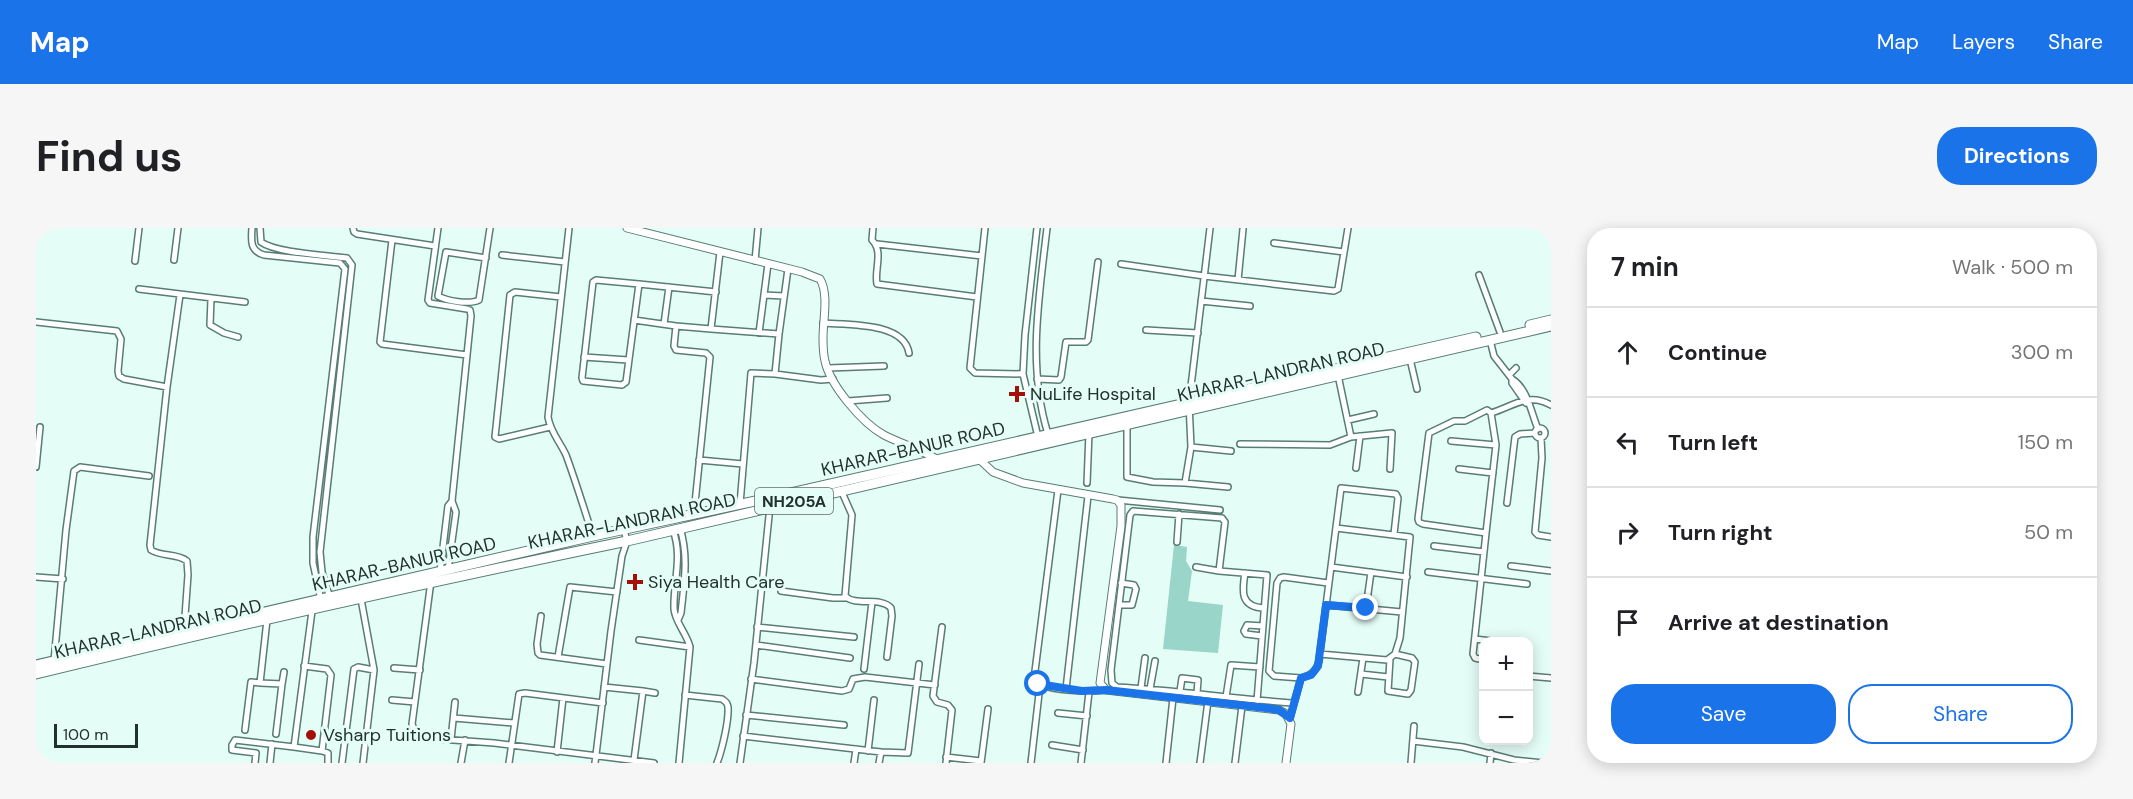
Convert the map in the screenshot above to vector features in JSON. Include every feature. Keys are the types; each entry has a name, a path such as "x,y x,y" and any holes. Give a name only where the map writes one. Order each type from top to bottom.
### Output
{"highway":[{"name":"KHARAR-BANUR ROAD","path":"36,665 183,630 438,575 694,513 740,504 770,503 1032,441 1048,434 1189,407 1551,320"},
{"name":"KHARAR-LANDRAN ROAD","path":"36,674 361,599 438,575 512,564 627,541 770,503 841,490 938,464 979,459 1032,441 1089,433 1189,407 1551,326"}],"street":[{"path":"135,261 139,228"},
{"path":"174,261 178,228"},
{"path":"252,228 253,248 264,255 327,261 343,265 350,260"},
{"path":"260,228 261,242"},
{"path":"353,228 357,234 435,246"},
{"path":"438,228 428,300 430,303 470,310 471,316 452,501 448,506 412,724 415,731 426,738 512,745 654,763"},
{"path":"486,258 448,251 444,253 438,296 443,299 472,302 479,300 486,258 490,228"},
{"path":"569,228 548,417 550,427 567,460 593,536"},
{"path":"627,228 817,277 824,291 824,354 833,379 871,428 938,464"},
{"path":"755,261 758,228"},
{"path":"873,228 872,240 877,244 981,256"},
{"path":"985,228 971,371 1023,374"},
{"path":"1032,441 1023,374 1025,334 1037,228"},
{"path":"1047,228 1039,301 1036,379 1040,409 1048,434"},
{"path":"1185,483 1191,447 1189,407 1210,228"},
{"path":"1121,264 1336,291 1348,228"},
{"path":"1238,280 1244,229"},
{"path":"392,240 380,342 467,355"},
{"path":"253,248 261,242"},
{"path":"261,242 267,246 287,250 347,258 352,265 320,552 326,599"},
{"path":"1274,243 1344,252"},
{"path":"877,244 877,284 977,297"},
{"path":"711,329 720,252"},
{"path":"502,255 565,262"},
{"path":"1036,379 1059,380 1066,342 1088,340 1098,262"},
{"path":"759,333 768,264"},
{"path":"326,599 312,554 345,269 343,265"},
{"path":"775,374 788,269"},
{"path":"1479,275 1500,332"},
{"path":"639,284 625,384 585,382 582,378 594,281 639,284 716,292"},
{"path":"664,324 669,287"},
{"path":"139,290 245,302"},
{"path":"550,427 499,439 495,437 510,295 515,292 561,297"},
{"path":"180,295 167,387 150,545 151,550 157,553 182,557 187,561 183,630"},
{"path":"764,295 784,296"},
{"path":"211,299 210,325 238,338"},
{"path":"1201,301 1250,306"},
{"path":"634,320 676,326 779,334"},
{"path":"36,322 117,331 122,339 119,376 124,379 167,387"},
{"path":"823,323 889,330 904,339 909,353"},
{"path":"676,326 674,346 676,350 706,353 710,357 694,513"},
{"path":"1146,330 1198,333"},
{"path":"1490,340 1494,356 1510,377 1516,381 1527,401 1536,431"},
{"path":"585,357 628,360"},
{"path":"1410,359 1417,389"},
{"path":"828,368 884,366"},
{"path":"1510,377 1516,368"},
{"path":"740,504 751,373 821,380 833,379"},
{"path":"333,374 341,375"},
{"path":"1338,375 1351,437"},
{"path":"848,401 887,398"},
{"path":"1486,533 1419,522 1429,434 1454,421 1466,422 1482,411 1491,413 1538,399 1551,405"},
{"path":"1479,658 1474,657 1474,639 1496,445 1491,413"},
{"path":"1348,420 1374,414"},
{"path":"1127,424 1127,477 1153,482 1228,487"},
{"path":"36,466 40,427"},
{"path":"1507,502 1515,436 1542,429 1545,435 1541,438 1542,458 1534,530 1538,535 1551,537"},
{"path":"1087,483 1089,433"},
{"path":"1240,444 1330,445 1351,437 1392,433 1390,469"},
{"path":"1356,468 1360,436"},
{"path":"326,440 334,441"},
{"path":"1451,441 1496,445"},
{"path":"1191,447 1231,451"},
{"path":"979,459 993,472 1023,483 1117,500 1220,510"},
{"path":"699,460 743,464"},
{"path":"54,661 66,530 75,468 83,467 150,476"},
{"path":"1459,469 1493,473"},
{"path":"1328,583 1284,577 1280,578 1277,583 1269,671 1274,676 1301,678 1316,671 1320,654 1340,489 1345,487 1396,494 1398,498 1394,534"},
{"path":"841,490 852,515 846,598"},
{"path":"1059,490 1033,674 1040,686 1089,692 1106,690 1279,710 1290,718"},
{"path":"1066,689 1088,496"},
{"path":"1106,690 1100,682 1123,513 1121,504 1117,500"},
{"path":"740,763 756,645 770,503"},
{"path":"1219,570 1224,519 1133,511 1130,515 1121,583 1110,679 1112,683 1117,687 1293,703"},
{"path":"1177,542 1179,514"},
{"path":"1320,654 1363,658 1392,657 1412,658 1415,662 1410,693 1388,691 1388,677 1392,657 1398,647 1410,537 1336,528"},
{"path":"677,529 685,547 686,559 681,613 678,620 686,633 690,647 679,763"},
{"path":"595,763 622,556 627,541 624,530"},
{"path":"1434,546 1484,552"},
{"path":"1511,566 1551,571"},
{"path":"1196,567 1267,575 1257,700"},
{"path":"1331,567 1407,577"},
{"path":"1366,608 1371,572"},
{"path":"1428,572 1527,584"},
{"path":"1245,573 1244,597 1252,606 1264,608"},
{"path":"36,577 63,579"},
{"path":"1119,605 1132,605 1136,589 1134,585 1121,583"},
{"path":"558,657 570,586 617,592"},
{"path":"782,591 889,605 892,611 887,657"},
{"path":"361,599 374,670 363,763"},
{"path":"864,669 872,602"},
{"path":"1326,605 1402,612"},
{"path":"294,747 312,610"},
{"path":"541,616 538,653 607,664"},
{"path":"260,682 267,620"},
{"path":"1262,636 1246,634 1244,631 1247,625 1263,626"},
{"path":"757,627 854,637"},
{"path":"942,627 934,700 949,706 951,710 946,760 981,762 988,709"},
{"path":"1474,639 1479,640"},
{"path":"639,640 690,647"},
{"path":"756,645 850,658"},
{"path":"1141,688 1145,658"},
{"path":"1358,692 1363,658"},
{"path":"1150,689 1155,661"},
{"path":"743,736 906,754 909,751 919,664"},
{"path":"1226,697 1231,665 1260,667"},
{"path":"304,666 327,669 331,675 322,751"},
{"path":"342,763 354,669 358,667 374,670"},
{"path":"394,668 420,670"},
{"path":"276,734 284,672"},
{"path":"1361,674 1388,677"},
{"path":"1533,676 1551,678"},
{"path":"752,679 842,691 849,689 853,679 865,677 935,685"},
{"path":"1180,691 1182,678 1197,679 1197,693"},
{"path":"1286,763 1290,718 1301,678"},
{"path":"245,730 251,682 282,684"},
{"path":"1031,763 1040,686"},
{"path":"604,687 655,693"},
{"path":"634,760 643,691"},
{"path":"1081,763 1089,692"},
{"path":"509,763 517,699 521,693 603,703"},
{"path":"685,695 722,699 728,706 717,763"},
{"path":"557,752 562,698"},
{"path":"1166,763 1173,698"},
{"path":"392,700 415,702"},
{"path":"868,751 874,700"},
{"path":"1200,763 1208,701"},
{"path":"451,739 455,702"},
{"path":"1235,763 1242,706"},
{"path":"1058,713 1087,716"},
{"path":"746,715 844,725"},
{"path":"454,718 514,723"},
{"path":"1411,763 1414,726"},
{"path":"255,763 256,753 232,750 235,740 322,751 328,753 328,763"},
{"path":"461,763 465,740"},
{"path":"1413,741 1463,747 1514,761 1543,763"},
{"path":"270,763 272,744"},
{"path":"1052,745 1083,750"},
{"path":"854,763 856,749"},
{"path":"879,763 881,752"},
{"path":"1490,763 1491,753"}],"green space":[{"path":"1174,545 1187,547 1186,561 1192,571 1188,601 1223,605 1218,653 1163,649"}],"place":[{"name":"NuLife Hospital","path":"1017,394"},
{"name":"Siya Health Care","path":"635,582"},
{"name":"Vsharp Tuitions","path":"311,735"}],"route":[{"path":"1038,684 1089,692 1106,690 1266,708 1279,710 1290,718 1301,678 1311,675 1318,666 1326,605 1366,608"}]}
